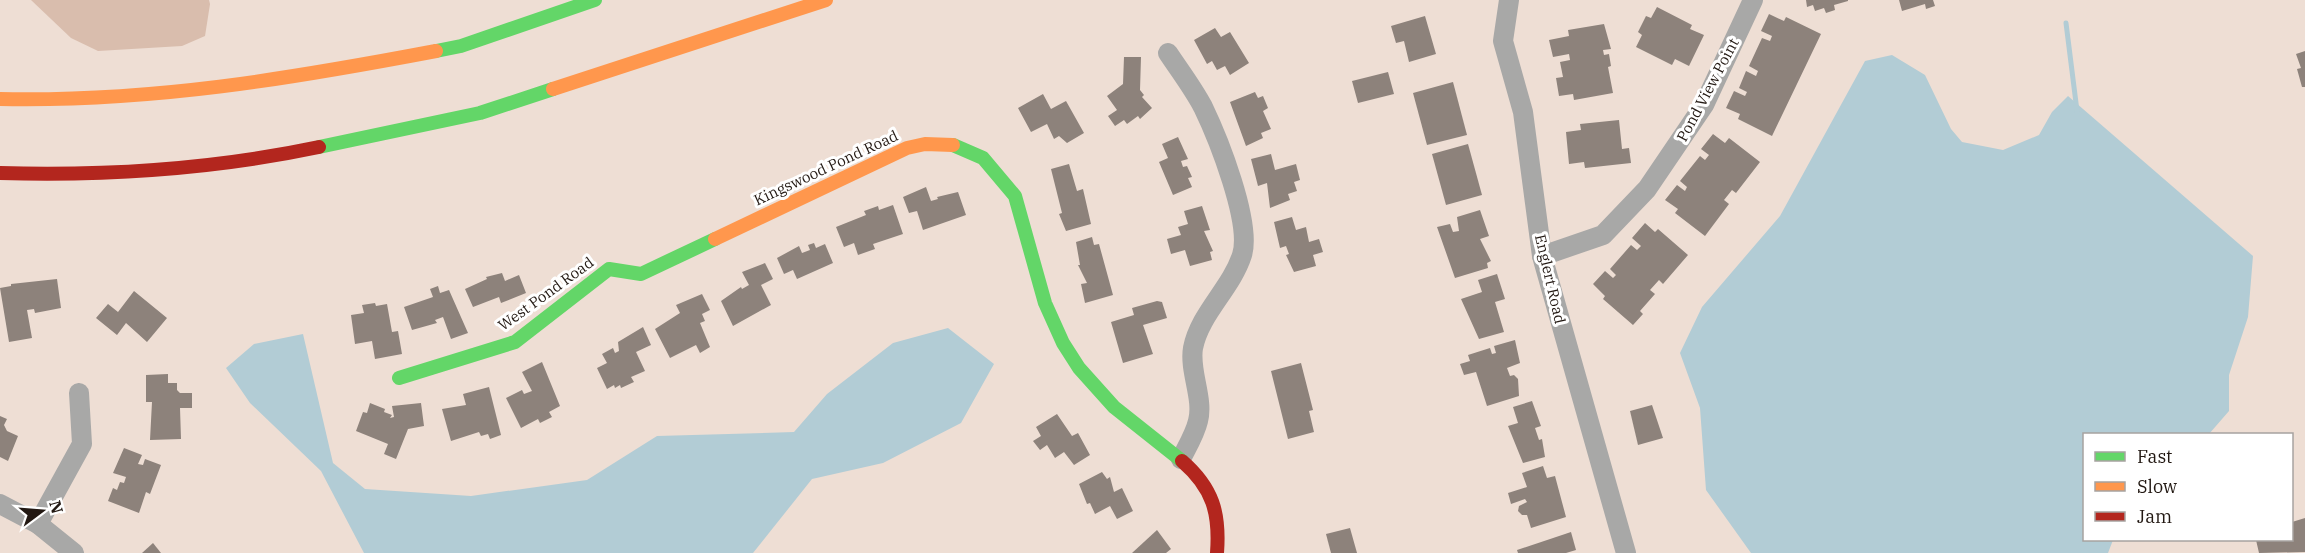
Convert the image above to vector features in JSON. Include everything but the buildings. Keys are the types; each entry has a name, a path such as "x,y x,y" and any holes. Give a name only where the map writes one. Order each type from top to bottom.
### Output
{"main road":[{"path":"0,99 53,100 171,94 288,79 461,46 595,0"},
{"path":"0,173 40,174 164,168 297,152 480,113 826,0"},
{"name":"Kingswood Pond Road","path":"609,268 641,274 907,148 934,143 962,147 986,160 1006,180 1015,196 1048,309 1075,362 1114,407 1197,474 1213,502 1218,523 1217,553"},
{"name":"West Pond Road","path":"399,378 515,342 609,268"}],"street":[{"name":"Englert Road","path":"1509,0 1503,41 1523,112 1542,256 1626,553"},
{"name":"Pond View Point","path":"1542,256 1603,235 1647,189 1704,105 1753,0"},
{"path":"1168,53 1202,106 1210,124 1238,204 1245,238 1237,268 1208,313 1193,349 1199,420 1181,459"},
{"path":"38,524 82,444 79,393"},
{"path":"0,504 38,524 74,553"}],"shaded area":[{"path":"31,0 209,0 210,4 205,36 182,46 98,51 71,38"}],"water":[{"path":"1892,55 1925,75 1951,129 1962,142 2003,150 2039,135 2052,112 2068,96 2253,256 2248,317 2229,375 2229,411 2210,433 2083,433 2083,541 2113,541 2108,553 1751,553 1706,490 1700,408 1680,353 1702,307 1780,216 1865,61"},
{"path":"948,328 994,364 961,423 883,463 812,479 753,553 364,553 321,471 250,403 226,368 254,344 303,334 333,463 365,489 471,496 587,480 657,436 794,432 827,394 893,343"}],"waterway":[{"path":"2066,23 2077,111"}],"traffic: fast":[{"path":"436,51 461,46 595,0"},
{"path":"319,147 480,113 553,89"},
{"path":"953,145 983,158 1015,196 1045,303 1063,343 1079,368 1114,407 1182,461"},
{"path":"399,378 515,342 609,269 641,274 715,239"}],"traffic: slow":[{"path":"553,89 826,0"},
{"path":"0,99 56,99 166,93 327,71 436,51"},
{"path":"715,239 907,148 925,144 953,145"}],"traffic: jam":[{"path":"0,173 120,172 200,166 319,147"},
{"path":"1182,461 1201,481 1212,502 1217,526 1217,553"}]}
